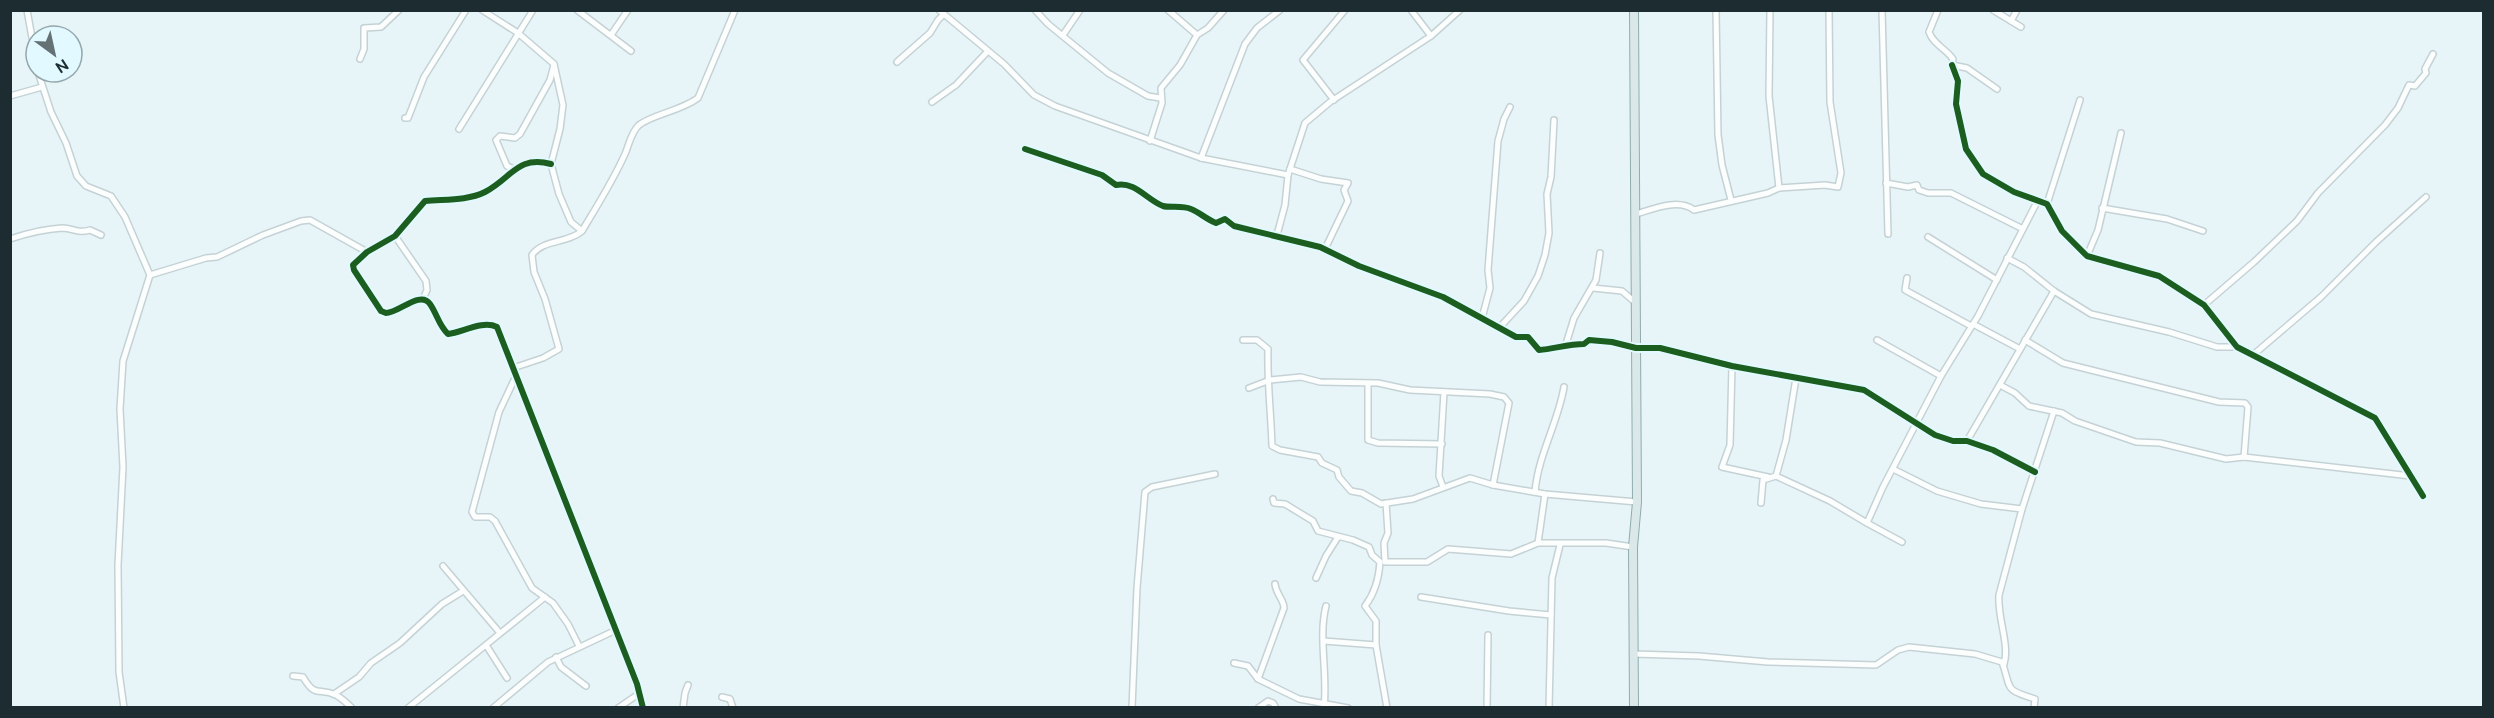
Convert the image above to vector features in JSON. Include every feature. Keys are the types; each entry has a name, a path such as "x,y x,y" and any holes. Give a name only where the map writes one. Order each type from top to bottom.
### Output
{"main road":[{"path":"1634,10 1637,502 1633,547 1634,708"}],"street":[{"path":"360,59 364,49 364,28 381,27 399,10"},
{"path":"405,118 408,117 424,77 466,10"},
{"path":"482,10 518,33 554,64 563,105 560,129 551,164 559,194 571,222 582,231"},
{"path":"459,129 533,10"},
{"path":"577,10 631,51"},
{"path":"611,35 628,10"},
{"path":"513,368 543,358 559,349 545,299 534,272 532,255 543,246 568,240 582,231 599,204 632,136 640,125 686,108 698,98 735,10"},
{"path":"1035,10 1041,18 1108,73 1148,96 1160,98"},
{"path":"1063,35 1080,10"},
{"path":"1168,10 1197,36"},
{"path":"1150,141 1161,108 1161,88 1180,64 1197,36 1208,28 1224,10"},
{"path":"1201,158 1245,44 1257,28 1280,10"},
{"path":"1334,100 1303,60 1345,10"},
{"path":"1411,10 1431,36"},
{"path":"1277,235 1285,205 1289,172 1305,123 1334,100 1431,36 1460,10"},
{"path":"1716,10 1718,135 1722,165 1731,200"},
{"path":"1770,10 1769,96 1779,188"},
{"path":"1636,214 1663,206 1688,205 1695,210 1768,193 1779,188 1825,185 1838,188 1840,173 1830,102 1829,10"},
{"path":"1881,10 1888,234"},
{"path":"1938,10 1929,32 1953,59 1952,64 1958,81 1956,101 1966,149 1972,160 1987,178 2037,202 2047,204"},
{"path":"1993,10 2021,27"},
{"path":"2010,21 2017,10"},
{"path":"897,62 930,33 941,13 1017,76 1034,95 1043,101 1201,158 1348,183 1344,190 1348,201 1326,249"},
{"path":"932,102 956,85 988,51"},
{"path":"2204,305 2289,228 2318,194 2379,132 2398,108 2409,85 2415,86 2426,73 2425,69 2433,54"},
{"path":"516,170 507,166 496,140 500,136 515,138 520,134 549,80 554,64"},
{"path":"1952,64 1967,68 1997,89"},
{"path":"41,84 77,176 86,186 111,196 125,217 150,275 123,361 120,410 123,467 118,565 119,672 124,708"},
{"path":"10,96 42,87"},
{"path":"2080,99 2047,204 2062,231 2086,256 2159,276 2204,305 2237,348"},
{"path":"1482,318 1490,288 1488,270 1495,202 1496,150 1500,129 1510,107"},
{"path":"1500,327 1524,302 1538,276 1545,255 1549,233 1547,194 1551,177 1554,120"},
{"path":"2086,256 2098,230 2121,133"},
{"path":"1025,149 1102,175 1116,185 1122,184 1143,192 1164,206 1177,205 1191,209 1203,218 1216,223 1225,219 1234,226 1326,249 1359,266 1443,297 1516,337 1528,337 1539,350 1566,344 1584,344 1589,340 1636,348 1660,348 1732,366 1864,390 1935,435 1944,439 1967,441 2004,454 2035,472"},
{"path":"551,164 534,160 485,192 454,199 425,201 395,236 367,252 353,265 381,310 390,314 423,299 429,302 448,334 483,325 492,324 498,327 640,693 643,708"},
{"path":"1886,183 1908,187 1917,185 1919,190 1928,193 1951,193 2023,229"},
{"path":"2253,355 2321,297 2376,242 2426,197"},
{"path":"1868,523 1941,376 1997,280 2037,202"},
{"path":"2102,208 2167,219 2203,231"},
{"path":"150,275 206,258 217,257 263,235 300,221 310,220 367,252"},
{"path":"10,239 36,230 63,228 80,233 90,230 101,235"},
{"path":"395,236 426,281 427,290 423,299"},
{"path":"1928,237 1997,280"},
{"path":"1566,344 1574,318 1593,288 1600,253"},
{"path":"2007,258 2091,314 2169,332 2217,347 2237,348 2375,418 2423,496"},
{"path":"1907,278 1905,290 2020,349"},
{"path":"1593,288 1622,291 1635,303"},
{"path":"1967,441 2054,291"},
{"path":"1243,340 1257,340 1268,349 1266,365 1270,380 1272,446 1280,450 1318,457 1322,464 1337,470 1339,477 1351,491 1362,493 1381,504 1413,499 1470,478 1493,485 1545,494 1637,502"},
{"path":"1877,340 1941,376"},
{"path":"2025,340 2063,363 2219,402 2247,404 2244,457"},
{"path":"1732,366 1730,445 1722,467 1768,477 1776,476 1830,501 1902,542"},
{"path":"516,376 499,412 472,512 475,518 490,517 495,521 532,588 553,603 568,624 579,646"},
{"path":"1249,388 1270,380 1297,377 1320,382 1378,383 1404,389 1490,394 1508,400 1493,485"},
{"path":"1776,476 1786,440 1796,378"},
{"path":"1368,384 1368,440 1378,443 1442,444"},
{"path":"2000,385 2015,393 2029,406 2054,411 2136,442 2160,443 2226,459 2244,457 2411,476"},
{"path":"1535,492 1539,462 1561,404 1564,387"},
{"path":"1443,487 1439,476 1444,392"},
{"path":"2034,708 2035,699 2015,693 2010,689 2004,664 2006,654 1998,609 1999,595 2022,508 2054,411"},
{"path":"1893,469 1937,491 1981,504 2022,508"},
{"path":"1132,708 1137,588 1145,492 1152,487 1215,474"},
{"path":"1761,503 1763,480 1768,477"},
{"path":"1538,543 1545,494"},
{"path":"1273,499 1274,503 1285,504 1313,520 1318,531 1353,540 1369,547 1372,555 1383,562 1427,562 1448,549 1511,554 1538,543 1560,545 1606,543 1633,547"},
{"path":"1386,503 1388,533 1384,543 1383,562 1371,599 1365,606 1376,621 1376,645 1387,708"},
{"path":"1316,578 1338,537"},
{"path":"1549,708 1552,578 1560,545"},
{"path":"444,566 500,633"},
{"path":"1258,679 1284,608 1284,603 1276,593 1275,584"},
{"path":"334,694 360,677 371,663 400,643 442,604 463,591"},
{"path":"410,706 545,597"},
{"path":"1421,597 1551,615"},
{"path":"1324,706 1322,622 1326,606"},
{"path":"493,708 556,657 616,630"},
{"path":"1487,708 1488,635"},
{"path":"1324,641 1376,645"},
{"path":"486,645 507,678"},
{"path":"1634,654 1699,656 1768,662 1876,664 1898,650 1909,647 1975,654 2004,664"},
{"path":"556,657 561,666 586,686"},
{"path":"1234,663 1248,666 1258,679 1299,699 1324,706 1348,708"},
{"path":"293,676 303,677 311,689 320,693 334,694 352,708"},
{"path":"683,708 688,685"},
{"path":"618,708 640,693"},
{"path":"722,697 730,699 734,708"},
{"path":"1258,708 1268,701 1276,708"},
{"path":"410,706 418,708"}],"cycle path":[{"path":"1952,65 1958,81 1956,104 1966,149 1983,174 2014,192 2047,204 2062,231 2087,256 2159,276 2204,305 2237,347 2375,418 2423,496"},
{"path":"1025,149 1102,175 1116,185 1135,188 1163,206 1188,208 1216,223 1225,219 1234,226 1320,247 1359,266 1443,297 1516,337 1528,337 1539,350 1584,344 1589,340 1612,342 1636,348 1660,348 1732,366 1864,390 1935,435 1953,441 1967,441 1993,450 2035,472"},
{"path":"551,164 540,162 522,165 478,195 425,201 395,236 367,252 353,265 381,311 391,312 415,301 426,300 448,334 479,326 497,327 637,684 643,708"}]}
